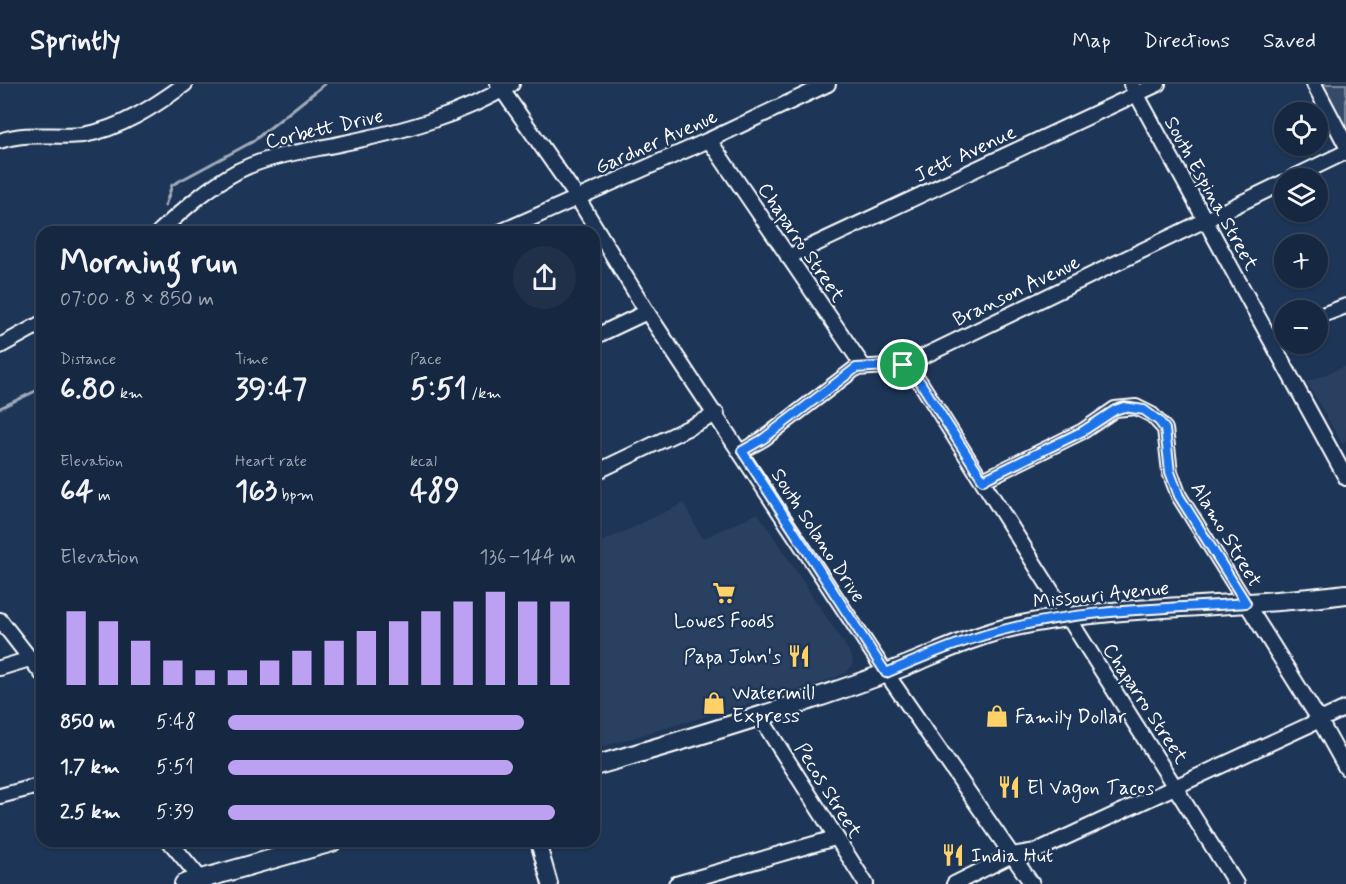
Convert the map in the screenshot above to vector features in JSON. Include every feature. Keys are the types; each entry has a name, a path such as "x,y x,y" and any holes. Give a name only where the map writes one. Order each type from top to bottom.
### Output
{"main road":[{"name":"Missouri Avenue","path":"600,763 760,717 886,673 976,637 1066,617 1346,594"},
{"path":"184,884 204,881 316,847"}],"street":[{"path":"0,141 18,136 80,135 98,132 160,102 185,84"},
{"name":"Gardner Avenue","path":"513,226 709,140 828,84"},
{"name":"Jett Avenue","path":"788,257 1133,89 1158,84"},
{"path":"1314,84 1346,145"},
{"name":"South Solano Drive","path":"504,86 595,226"},
{"name":"Corbett Drive","path":"165,226 196,197 239,170 282,154 416,128 466,108 504,86"},
{"name":"South Espina Street","path":"1133,89 1270,335 1346,478"},
{"name":"Chaparro Street","path":"709,140 863,366"},
{"path":"1313,168 1346,152"},
{"name":"Branson Avenue","path":"742,451 763,439 847,373 863,366 903,365 1274,187"},
{"name":"South Solano Drive","path":"600,235 647,312 742,451 886,673 1032,884"},
{"path":"1328,313 1346,306"},
{"path":"600,334 647,312"},
{"path":"0,346 36,326"},
{"path":"1270,335 1274,334"},
{"name":"Chaparro Street","path":"903,365 920,382 983,480 1066,617 1177,786 1236,884"},
{"name":"Alamo Street","path":"983,480 1083,431 1115,410 1124,407 1144,410 1159,421 1165,429 1170,472 1179,496 1320,721 1346,768"},
{"path":"600,471 717,414"},
{"path":"0,620 36,666"},
{"path":"0,668 30,659"},
{"path":"954,884 1012,855 1036,852 1346,708"},
{"name":"Pecos Street","path":"760,717 866,884"},
{"path":"0,796 36,787"},
{"path":"676,884 835,838"},
{"path":"174,847 204,881"},
{"path":"539,847 550,884"}],"shaded area":[{"path":"1311,84 1346,84 1346,151 1328,117 1328,102 1320,102"},
{"path":"1346,366 1346,442 1342,444 1307,382"},
{"path":"684,503 702,539 758,513 848,650 853,660 852,666 846,673 820,683 600,747 600,543"}],"waterway":[{"path":"165,206 172,185 252,142 325,84"},
{"path":"0,408 36,391"}],"place":[{"name":"Lowes Foods","path":"724,593"},
{"name":"Papa John's","path":"799,656"},
{"name":"Watermill Express","path":"714,703"},
{"name":"Family Dollar","path":"997,716"},
{"name":"El Vagon Tacos","path":"1009,787"},
{"name":"India Hut","path":"953,855"}],"route":[{"path":"903,365 920,382 983,480 1083,431 1115,410 1136,407 1152,415 1165,429 1170,472 1179,496 1246,603 1066,617 1016,626 947,647 886,673 742,451 763,439 856,368 903,365"}]}
